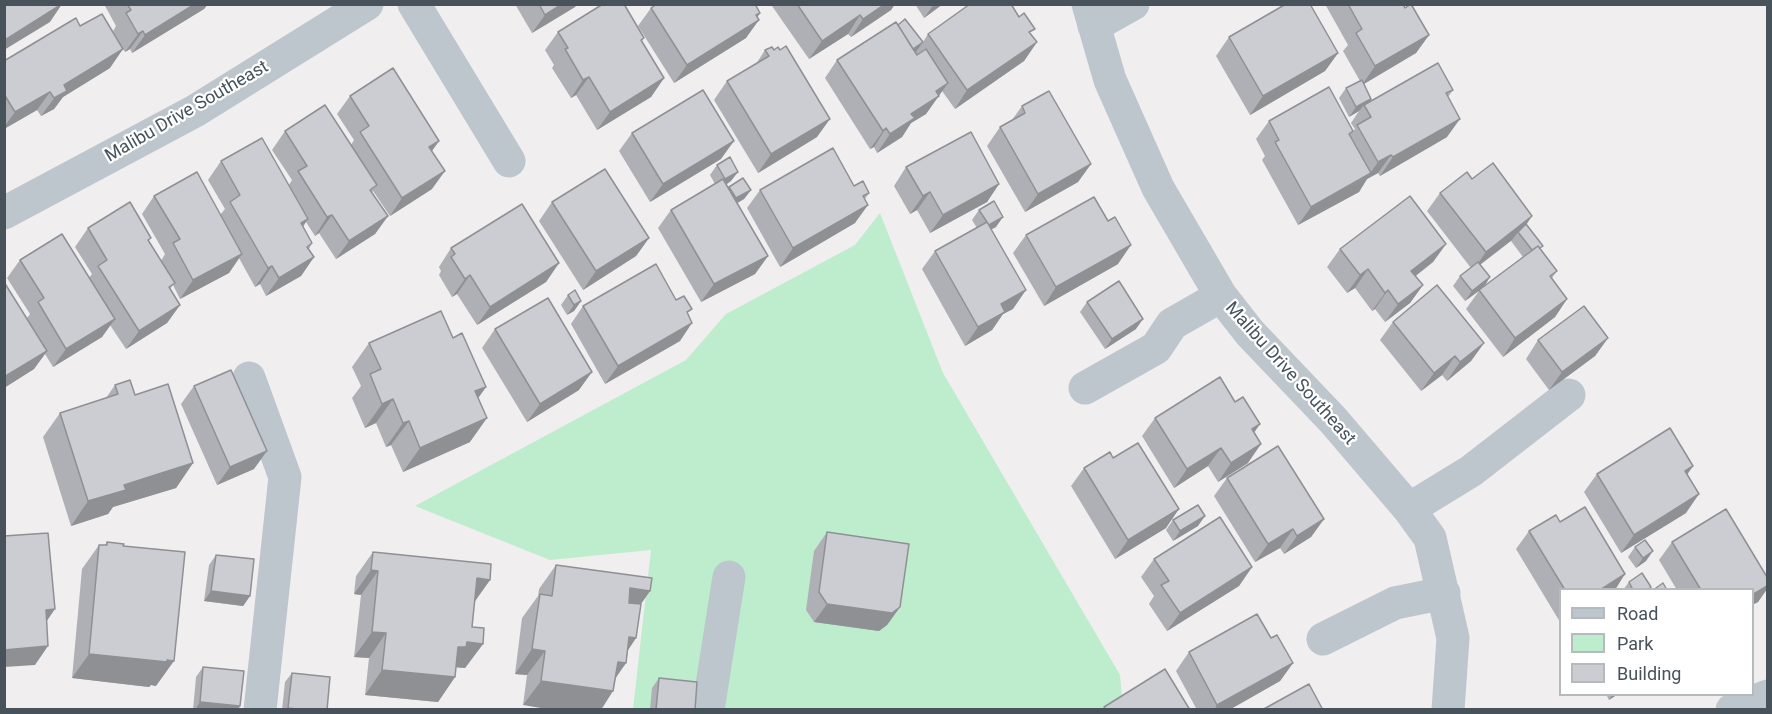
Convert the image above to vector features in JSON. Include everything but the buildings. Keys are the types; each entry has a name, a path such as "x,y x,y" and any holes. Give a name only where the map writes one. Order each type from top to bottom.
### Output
{"street":[{"name":"Malibu Drive Southeast","path":"4,213 195,111 367,4"},
{"path":"414,4 508,161"},
{"path":"1091,15 1133,4"},
{"name":"Malibu Drive Southeast","path":"1091,15 1110,80 1158,188 1221,296 1250,333 1333,420 1430,537 1453,638 1450,709"},
{"path":"1085,388 1156,348 1172,324 1221,296"},
{"path":"249,378 285,477 260,710"},
{"path":"1409,509 1471,471 1569,395"},
{"path":"708,710 729,577"},
{"path":"1323,639 1395,603 1444,593"},
{"path":"1732,710 1767,696"}],"green space":[{"path":"880,213 943,373 1120,675 1123,709 633,709 651,550 550,560 415,506 686,360 726,314 855,245"}]}
